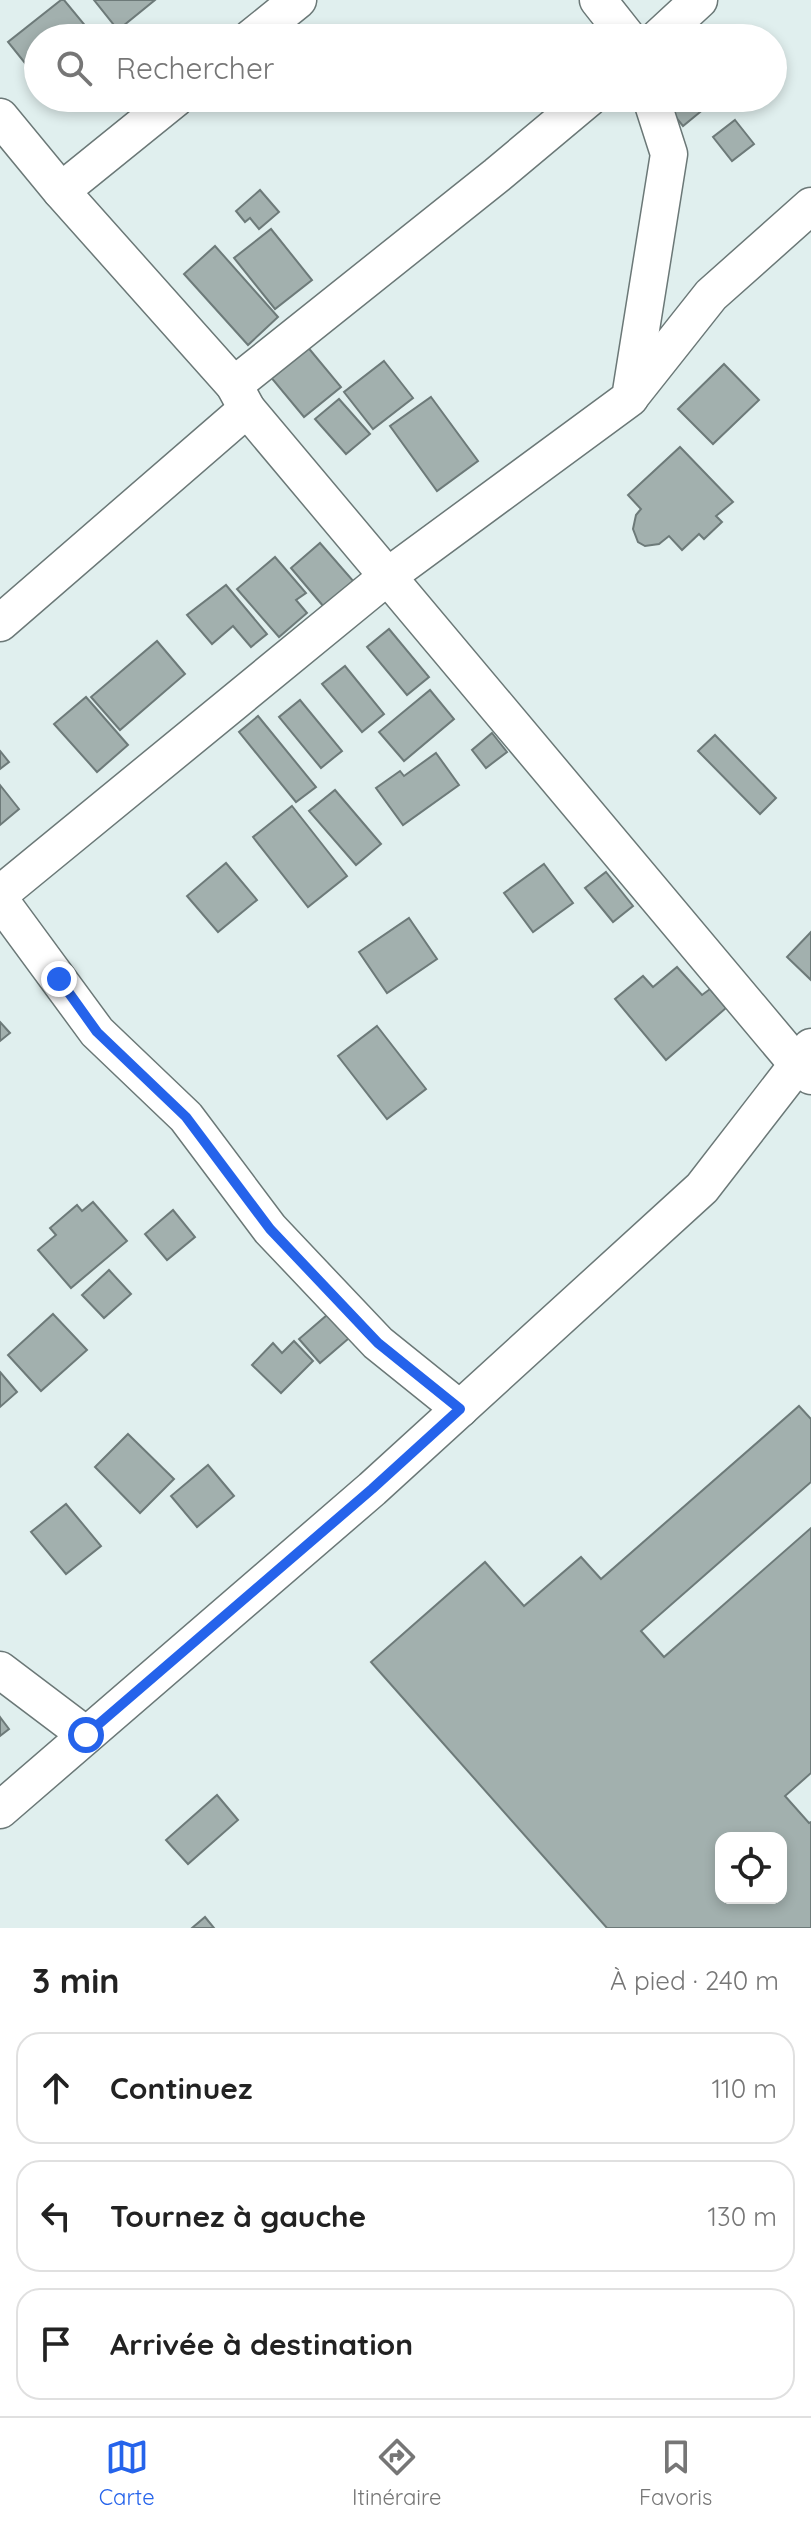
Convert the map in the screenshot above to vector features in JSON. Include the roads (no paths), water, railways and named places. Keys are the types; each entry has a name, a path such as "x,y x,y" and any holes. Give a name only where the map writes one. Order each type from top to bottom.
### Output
{"street":[{"path":"268,24 298,0"},
{"path":"598,0 617,24"},
{"path":"673,24 699,0"},
{"path":"61,191 159,112"},
{"path":"0,623 240,397 572,112"},
{"path":"630,398 669,154 656,112"},
{"path":"0,117 240,397 388,576 806,1062 702,1188 372,1489 0,1810"},
{"path":"460,1409 378,1343 270,1229 186,1117 97,1032 0,897 388,576 630,398 711,295 811,206"},
{"path":"0,1670 86,1735"}]}
